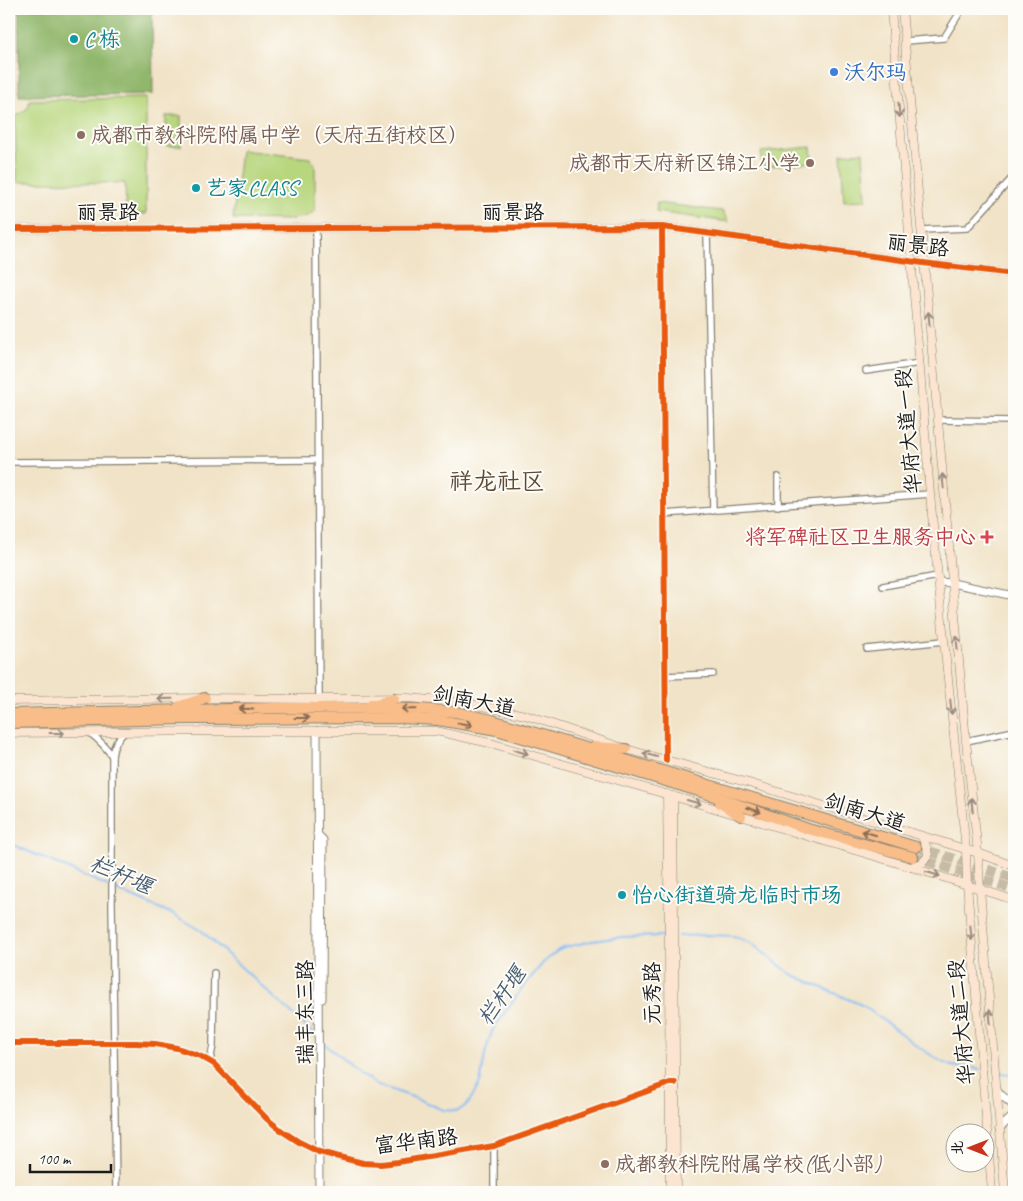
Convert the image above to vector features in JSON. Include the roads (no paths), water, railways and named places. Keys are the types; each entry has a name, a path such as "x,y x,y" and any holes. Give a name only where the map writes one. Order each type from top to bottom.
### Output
{"highway":[{"path":"168,711 205,698"},
{"path":"311,709 376,704 394,699"},
{"name":"剑南大道","path":"9,714 311,709 420,709 456,712 492,720 575,745 913,857"},
{"name":"剑南大道","path":"9,723 188,719 400,718 438,720 497,730 705,793 808,829 913,857"},
{"path":"575,745 626,749"},
{"path":"705,793 741,816"}],"main road":[{"name":"华府大道一段","path":"891,9 930,494 966,850"},
{"path":"902,9 966,741 978,853 1004,1192"},
{"path":"9,702 205,698 408,698 447,701 492,708 525,715 626,749 749,783 978,853 1014,866"},
{"path":"9,733 436,730 494,744 741,816 913,857 967,884 1014,900"},
{"name":"元秀路","path":"670,795 672,943 670,1192"},
{"path":"913,857 922,863 928,856 922,837"},
{"name":"华府大道二段","path":"966,850 967,884 992,1192"},
{"name":"元秀路","path":"672,1083 676,1192"}],"street":[{"path":"905,41 944,38 962,9"},
{"path":"921,230 967,228 1014,176"},
{"name":"丽景路","path":"9,229 662,227 1014,274"},
{"path":"662,227 666,760"},
{"path":"316,228 319,699"},
{"path":"706,234 713,511"},
{"path":"866,371 920,363"},
{"path":"938,420 1014,421"},
{"path":"9,462 317,460"},
{"path":"778,477 778,506"},
{"path":"664,514 930,494"},
{"path":"883,586 938,579 1014,596"},
{"path":"867,649 944,641"},
{"path":"665,676 713,674"},
{"name":"瑞丰东三路","path":"317,731 321,1153 319,1192"},
{"path":"966,741 1014,731"},
{"path":"89,732 98,739 112,756"},
{"path":"116,1192 112,756 120,737 125,732"},
{"path":"210,1062 213,1046 214,973"},
{"name":"富华南路","path":"9,1043 114,1042 155,1044 177,1048 200,1056 214,1064 267,1119 299,1142 321,1153 363,1164 398,1162 494,1146 672,1083"},
{"path":"996,1090 1014,1106"},
{"path":"999,1129 1014,1115"},
{"path":"494,1146 494,1192"},
{"name":"瑞丰东三路","path":"321,1153 324,1192"}],"waterway":[{"name":"栏杆堰","path":"9,843 110,887"},
{"name":"栏杆堰","path":"114,889 173,914 202,931 316,1036"},
{"name":"栏杆堰","path":"321,1041 362,1075 378,1085 443,1110 458,1111 468,1104 480,1083 486,1050 492,1031 523,987 543,963 557,951 592,941 622,937 665,936"},
{"name":"栏杆堰","path":"678,936 734,936 751,943 791,974 864,1006 942,1062 952,1066 980,1069"},
{"name":"栏杆堰","path":"997,1072 1014,1075"}],"tunnel":[{"path":"916,847 1014,878"},
{"path":"913,857 1014,889"}],"place":[{"name":"C 栋","path":"74,39"},
{"name":"沃尔玛","path":"834,72"},
{"name":"成都市教科院附属中学（天府五街校区）","path":"81,135"},
{"name":"成都市天府新区锦江小学","path":"810,163"},
{"name":"艺家CLASS","path":"196,188"},
{"name":"将军碑社区卫生服务中心","path":"987,537"},
{"name":"怡心街道骑龙临时市场","path":"622,895"},
{"name":"成都教科院附属学校(低小部)","path":"605,1164"}],"district":[{"name":"祥龙社区","path":"497,481"}]}
